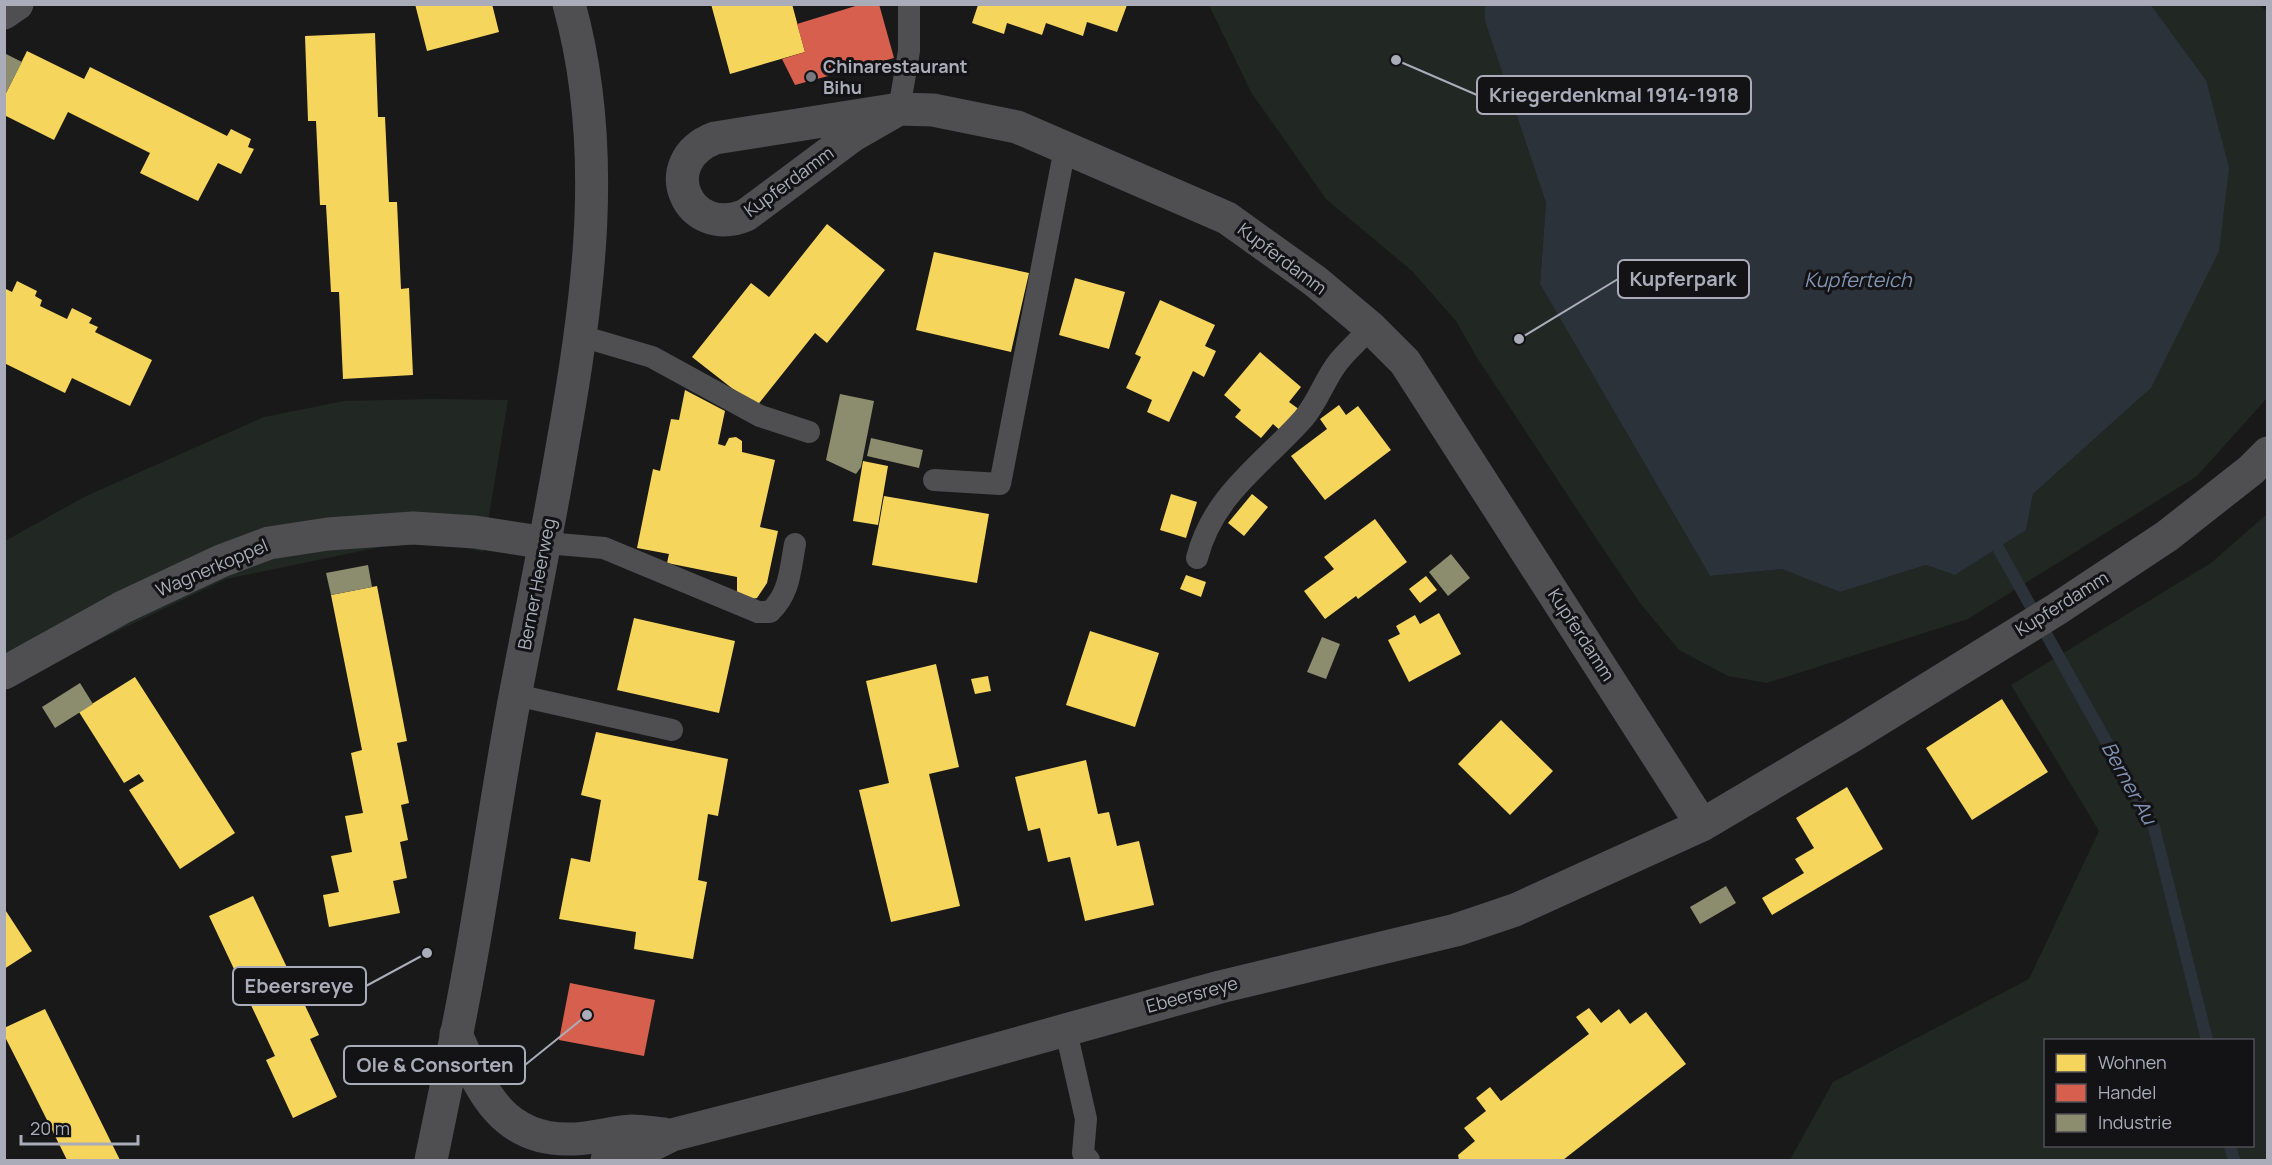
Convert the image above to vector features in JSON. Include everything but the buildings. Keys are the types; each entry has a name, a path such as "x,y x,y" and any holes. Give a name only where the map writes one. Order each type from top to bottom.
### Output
{"street":[{"path":"4,13 17,4"},
{"name":"Berner Heerweg","path":"431,1161 456,1034 516,694 546,543 580,336 592,210 591,142 585,78 569,4"},
{"name":"Kupferdamm","path":"898,109 852,136 746,215 736,219 724,221 705,216 690,203 685,194 683,170 688,158 705,142 715,138 898,109 933,110 1017,127 1227,218 1315,281 1371,328 1412,372 1702,825 1852,736 2057,609 2167,536 2251,470 2268,453"},
{"name":"Wagnerkoppel","path":"4,673 123,607 221,561 269,543 328,534 413,528 475,532 546,543"},
{"name":"Ebeersreye","path":"607,1161 640,1151 672,1135 1066,1031 1220,987 1456,930 1515,910 1702,825"},
{"name":"Ebeersreye","path":"456,1034 485,1096 513,1124 540,1135 571,1140 633,1131 672,1135"}],"lane":[{"path":"898,109 909,51 909,4"},
{"path":"934,480 1000,484 1065,148"},
{"path":"1197,558 1202,537 1218,507 1267,453 1304,418 1339,361 1371,328"},
{"path":"580,336 652,357 760,416 808,432"},
{"path":"546,543 604,548 758,612 770,612 781,601 788,585 795,543"},
{"path":"516,694 672,730"},
{"path":"1066,1031 1086,1119 1083,1153 1089,1161"}],"shaded area":[{"path":"1209,5 1485,5 1485,21 1546,203 1540,284 1710,576 1783,569 1840,592 1926,565 1955,575 2026,530 2033,494 2151,388 2206,80 2151,5 2258,5 2268,12 2267,398 2197,476 1968,619 1767,683 1728,676 1679,650 1640,603 1476,356 1456,321 1412,271 1326,199 1251,92"},
{"path":"508,400 483,552 428,537 226,579 5,685 5,541 86,496 264,417 344,401"},
{"path":"2267,514 2267,1160 1790,1160 1833,1082 2029,979 2099,831 2011,685 2211,563"}],"water":[{"name":"Kupferteich","path":"1485,4 2151,5 2206,80 2229,168 2219,251 2151,388 2033,494 2026,530 1955,575 1926,565 1840,592 1782,569 1710,576 1540,284 1546,203 1485,21"}],"waterway":[{"name":"Berner Au","path":"1997,546 2154,827 2207,1039"},
{"name":"Berner Au","path":"2230,1147 2234,1160"}],"place":[{"name":"Kriegerdenkmal 1914-1918","path":"1396,60"},
{"name":"Chinarestaurant Bihu","path":"811,77"},
{"name":"Kupferpark","path":"1519,339"},
{"name":"Ebeersreye","path":"427,953"},
{"name":"Ole & Consorten","path":"587,1015"}]}
